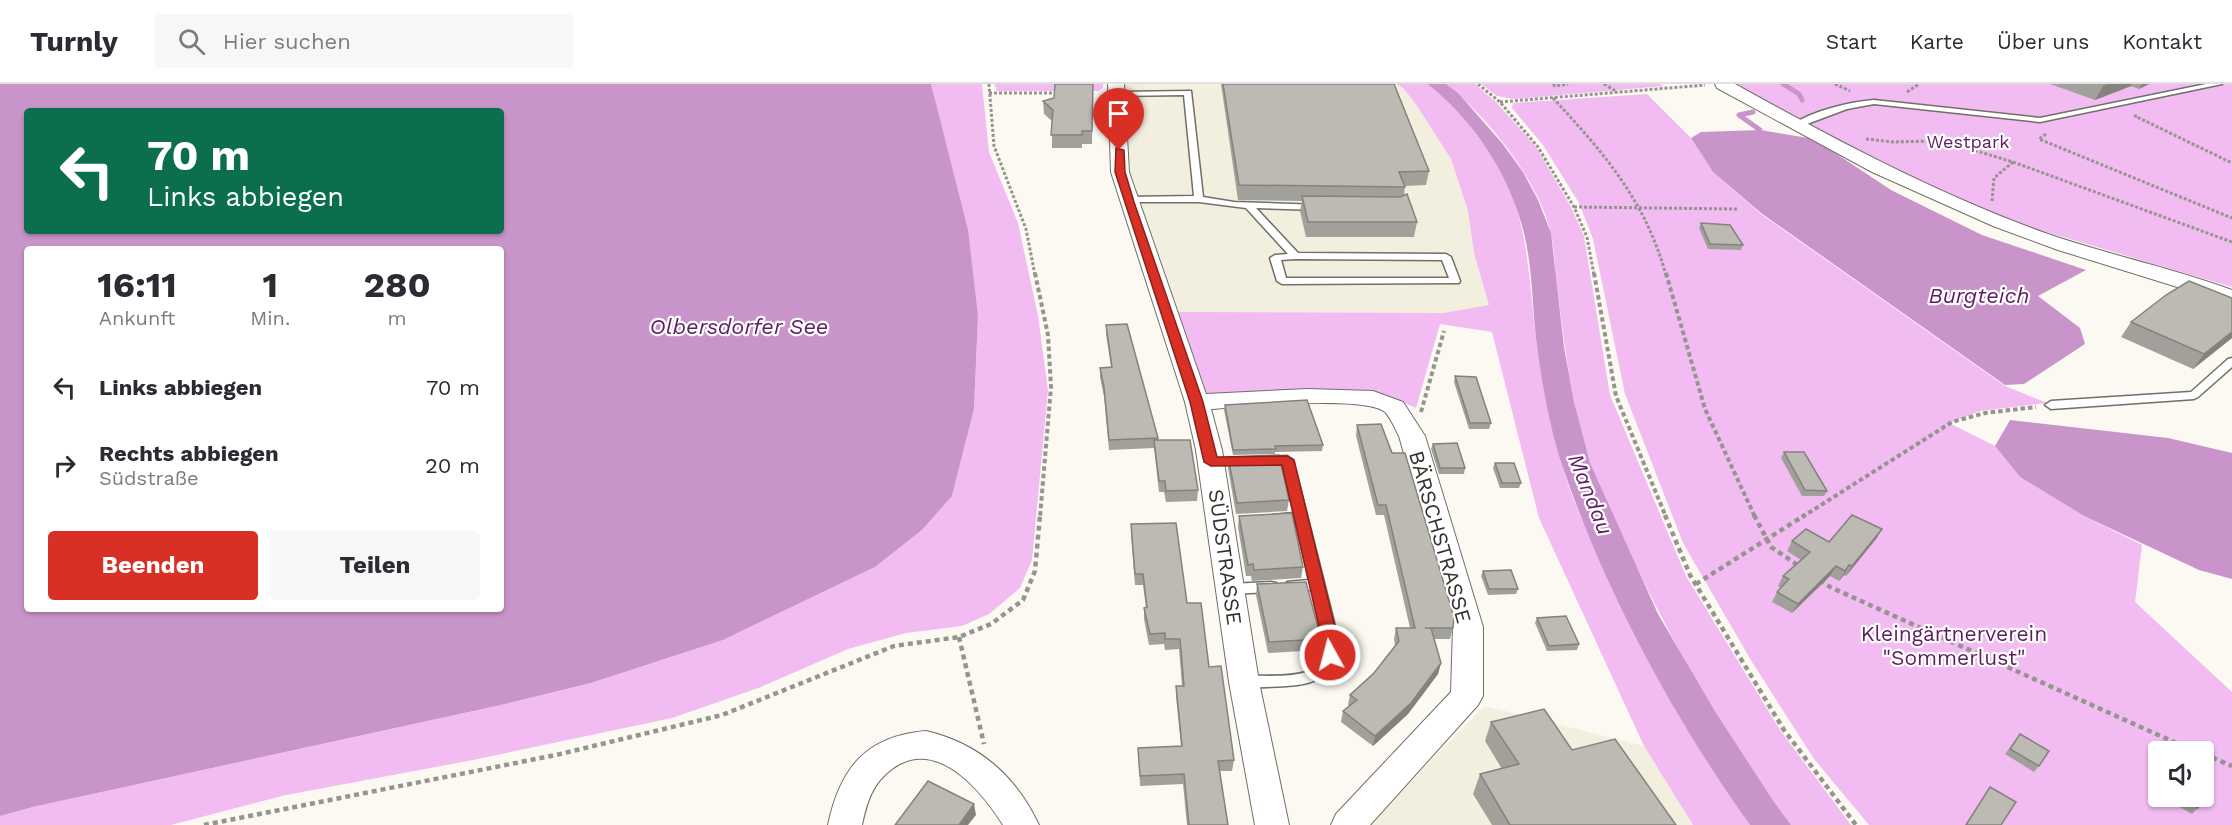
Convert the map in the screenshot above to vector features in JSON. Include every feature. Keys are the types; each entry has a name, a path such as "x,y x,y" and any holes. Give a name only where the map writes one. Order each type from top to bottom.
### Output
{"street":[{"path":"1722,84 1796,125 1952,204 2043,239 2223,294"},
{"name":"SÜDSTRASSE","path":"1116,89 1120,172 1216,461 1225,520 1230,589 1244,682 1272,825"},
{"name":"BÄRSCHSTRASSE","path":"1197,402 1308,396 1373,398 1394,407 1412,436 1468,627 1467,696 1348,825"},
{"path":"845,825 853,793 872,764 902,747 921,742 958,754 994,785 1022,825"}],"lane":[{"path":"1796,125 1864,102 2046,119 2218,84"},
{"path":"1116,89 1188,93 1198,199"},
{"path":"1128,200 1198,199 1248,205 1330,206"},
{"path":"1248,205 1296,256 1446,257 1455,281 1282,282 1275,258 1296,256"},
{"path":"2051,405 2194,395 2232,361"},
{"path":"1244,682 1311,677 1324,666 1330,655 1330,640 1287,460 1255,461"},
{"path":"1266,518 1301,517"},
{"path":"1230,589 1317,585"}],"path":[{"path":"204,825 369,794 636,737 722,715 894,646 959,637 992,624 1023,600 1035,571 1052,387 1046,317 1026,229 994,146 989,84"},
{"path":"1478,84 1500,102 1538,147 1574,207 1587,237 1616,396 1695,584 1784,730 1856,825"},
{"path":"1553,84 1554,86 1568,84"},
{"path":"1604,84 1617,93"},
{"path":"1500,102 1716,84"},
{"path":"989,93 1060,93"},
{"path":"1552,98 1602,151 1641,210 1661,257 1705,409 1765,539 1771,547 1800,567"},
{"path":"2146,114 2135,116 2232,163"},
{"path":"2046,134 2039,139 2232,218"},
{"path":"1861,138 1894,142 1932,141 2013,162 2232,242"},
{"path":"1992,202 1994,178 2013,162"},
{"path":"1574,207 1641,210 1737,209"},
{"path":"1404,423 1419,418 1444,332"},
{"path":"1695,584 1952,422 1985,413 2051,405"},
{"path":"1810,573 1830,587 2172,741"},
{"path":"959,637 994,785"},
{"path":"2214,758 2232,766"}],"shaded area":[{"path":"1122,84 1397,84 1404,89 1417,106 1451,159 1468,211 1474,253 1489,305 1443,313 1171,312 1131,190 1124,152"},
{"path":"1485,706 1644,746 1693,825 1368,825"}],"green space":[{"path":"931,84 982,84 989,152 1018,223 1038,316 1048,390 1032,560 1020,588 989,614 962,626 906,633 848,649 761,687 672,718 473,760 286,795 171,825 0,825 0,816 33,807 501,705 591,683 723,640 875,567 922,530 952,496 974,409 978,316 947,151"},
{"path":"994,84 1103,84 1103,88 1099,91 997,91"},
{"path":"1397,84 1428,84 1437,89 1469,124 1503,174 1519,216 1524,237 1537,346 1545,389 1561,461 1574,500 1650,664 1708,763 1750,825 1693,825 1644,746 1539,518 1492,332 1440,324 1416,408 1382,394 1349,391 1204,395 1171,312 1443,313 1489,305 1474,253 1468,211 1451,159 1417,106 1404,89"},
{"path":"1446,84 1475,84 1497,103 1536,147 1571,207 1584,236 1610,395 1686,576 1780,730 1851,825 1791,825 1723,726 1682,656 1645,585 1602,495 1589,462 1570,378 1551,234 1545,214 1536,193 1510,152 1478,114"},
{"path":"1481,84 1660,84 1664,86 1514,99 1497,96"},
{"name":"Westpark","path":"1728,84 2232,84 2232,287 2036,229 1953,199"},
{"name":"Kleingärtnerverein \"Sommerlust\"","path":"1647,94 1691,138 1713,172 1761,214 2005,386 2047,403 1980,411 1949,423 1995,446 2020,477 2084,516 2142,545 2135,602 2232,692 2232,825 1869,825 1814,759 1752,662 1683,543 1625,394 1593,239 1579,203 1543,145 1512,108 1513,103"}],"water":[{"name":"Olbersdorfer See","path":"0,84 931,84 968,230 978,316 974,409 952,496 922,530 875,567 723,640 591,683 501,705 0,816"},
{"name":"Mandau","path":"1428,84 1446,84 1459,94 1502,143 1523,172 1538,200 1551,233 1564,347 1574,402 1590,463 1658,614 1716,713 1791,825 1750,825 1695,742 1643,652 1598,558 1562,465 1544,390 1527,247 1518,211 1500,170 1475,132"},
{"name":"Burgteich","path":"1760,130 1808,138 1829,149 1891,190 1982,235 2086,270 2038,296 2080,328 2085,344 2024,384 2005,385 1761,213 1713,172 1691,138 1701,132"},
{"path":"2010,420 2168,438 2232,453 2232,579 2199,570 2084,516 2020,477 1995,446"}],"building":[{"path":"1055,84 1093,84 1092,131 1082,131 1082,135 1051,135 1053,110 1043,101 1054,98"},
{"path":"1223,84 1394,84 1429,171 1399,172 1405,187 1239,185"},
{"path":"1407,194 1417,222 1308,222 1302,196 1400,197"},
{"path":"1701,223 1730,225 1743,245 1710,244"},
{"path":"2189,281 2232,298 2232,332 2204,354 2131,322 2166,295"},
{"path":"1127,324 1158,438 1109,440 1100,368 1112,367 1106,325"},
{"path":"1455,376 1476,377 1491,423 1470,423"},
{"path":"1307,400 1323,445 1233,450 1225,405"},
{"path":"1381,424 1392,453 1405,453 1454,617 1453,628 1431,628 1441,663 1411,703 1375,736 1343,711 1357,700 1350,695 1374,673 1399,641 1396,628 1415,628 1386,505 1378,505 1357,425"},
{"path":"1154,440 1190,440 1198,490 1166,491 1165,481 1159,481"},
{"path":"1457,443 1465,468 1440,468 1433,444"},
{"path":"1784,452 1804,452 1827,491 1805,490"},
{"path":"1279,455 1289,500 1237,503 1228,457"},
{"path":"1495,463 1514,463 1521,483 1502,483"},
{"path":"1292,513 1303,567 1254,570 1253,564 1248,565 1239,516"},
{"path":"1852,515 1882,529 1852,566 1849,565 1845,571 1836,566 1798,604 1777,592 1789,579 1783,576 1810,552 1792,541 1806,529 1829,542"},
{"path":"1176,523 1187,603 1201,603 1209,667 1221,666 1234,760 1218,761 1228,825 1189,825 1184,774 1140,776 1138,748 1182,746 1176,686 1184,686 1180,639 1165,639 1165,633 1150,634 1144,608 1147,607 1143,574 1135,574 1131,524"},
{"path":"1511,570 1518,589 1489,589 1483,571"},
{"path":"1306,582 1321,639 1269,642 1257,584"},
{"path":"1566,616 1579,644 1549,646 1537,618"},
{"path":"1544,709 1572,750 1615,739 1676,825 1510,825 1480,774 1519,764 1491,722"},
{"path":"2020,734 2049,751 2039,766 2010,749"},
{"path":"928,781 974,804 959,825 895,825"},
{"path":"1990,787 2016,802 2001,825 1966,825"}],"waterway":[{"path":"1783,84 1799,94 1802,100"},
{"path":"1753,112 1739,115 1760,130"}],"route":[{"path":"1119,150 1120,172 1163,307 1197,402 1211,462 1287,460 1330,640 1330,655"}]}
